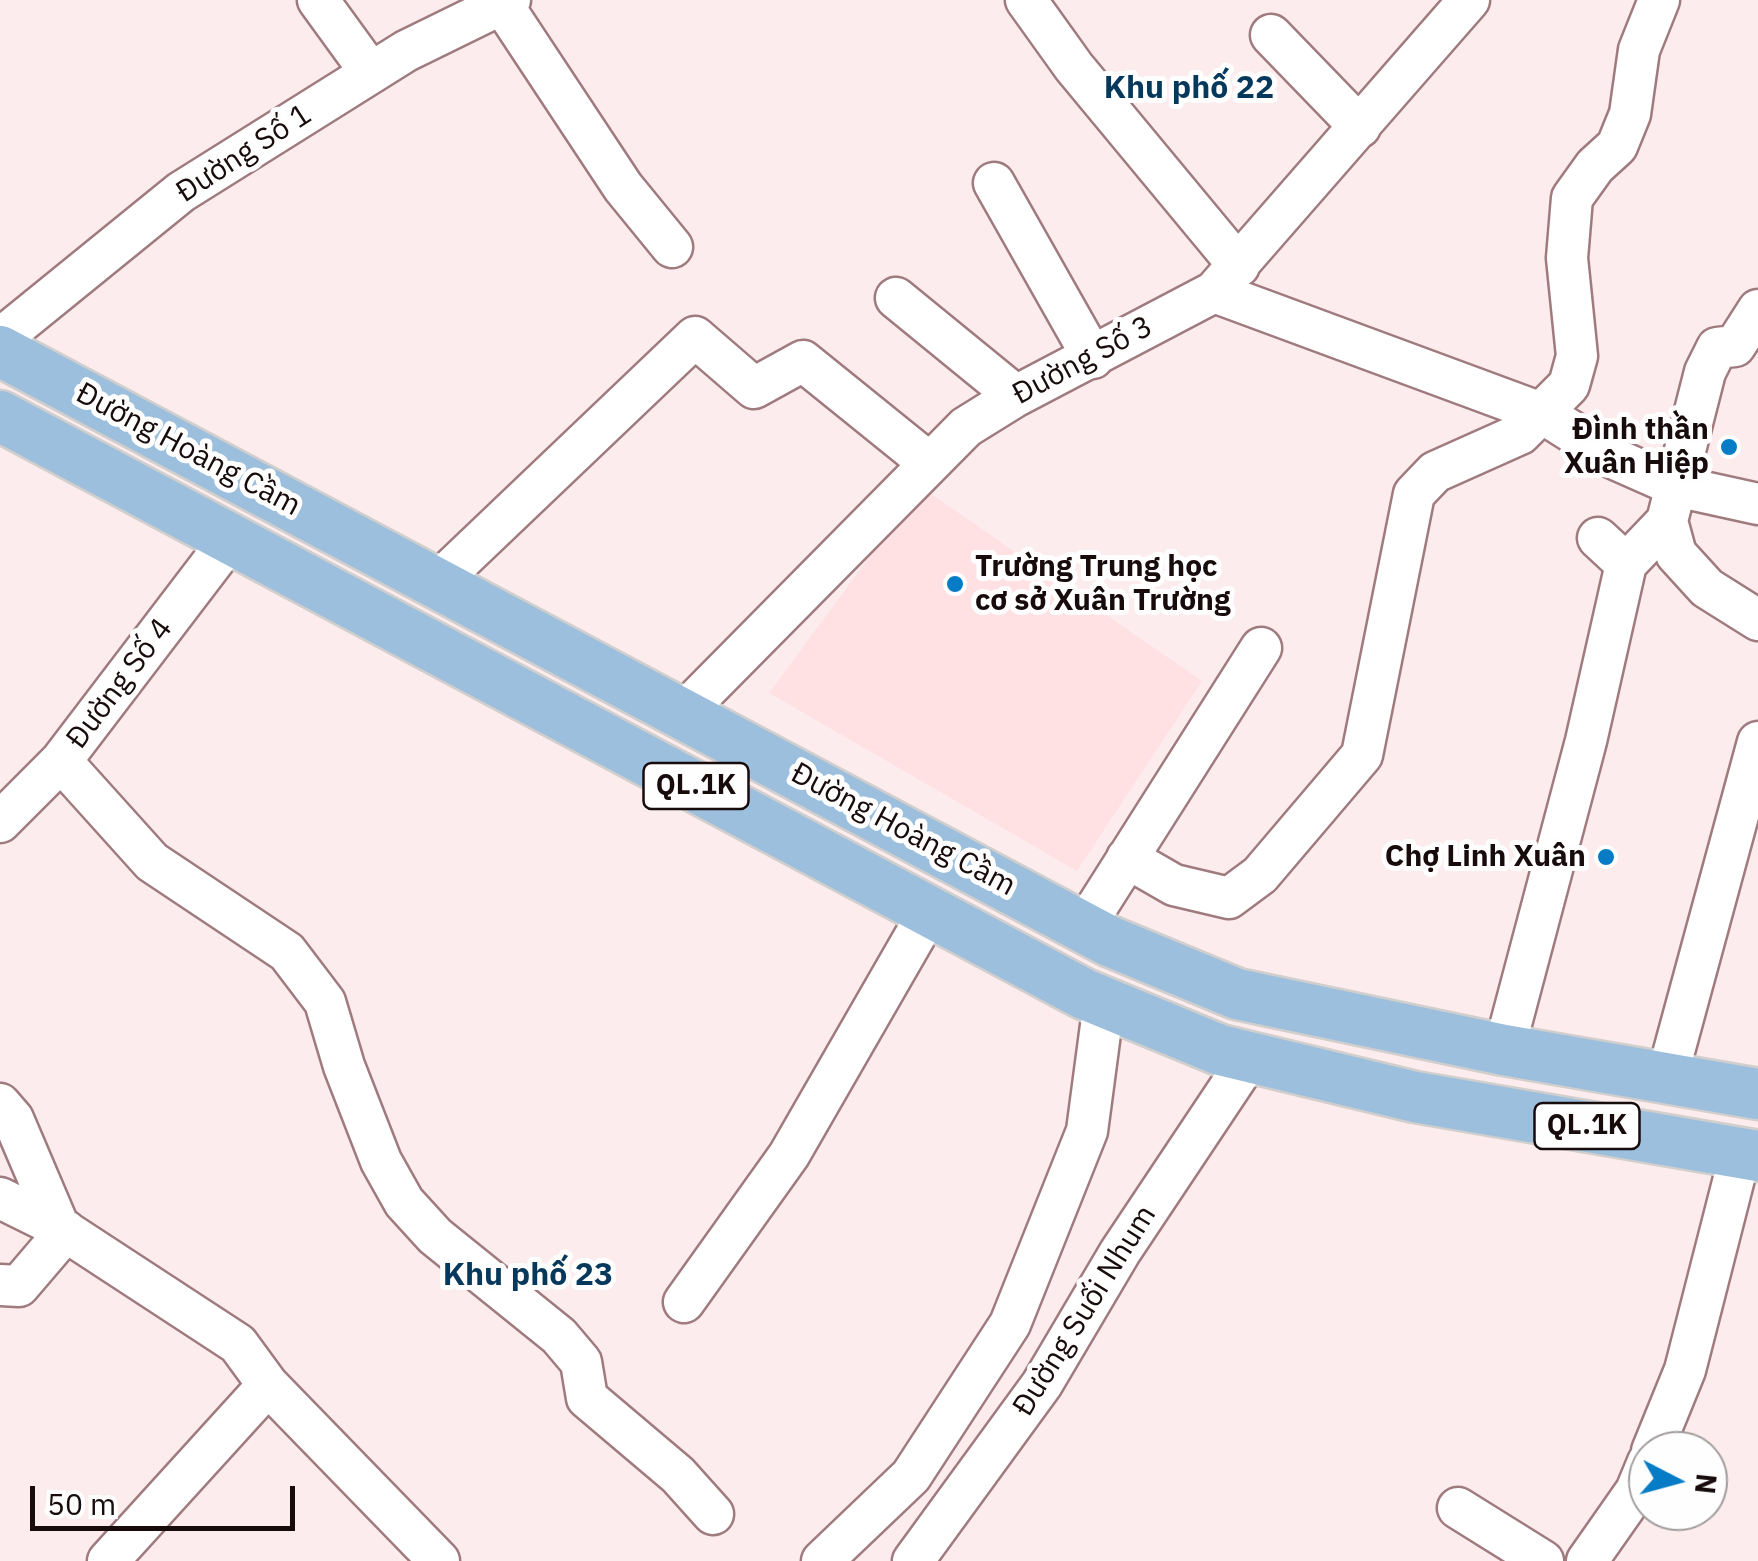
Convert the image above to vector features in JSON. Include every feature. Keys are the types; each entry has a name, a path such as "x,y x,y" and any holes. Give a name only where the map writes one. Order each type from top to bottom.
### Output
{"main road":[{"name":"Đường Hoàng Cầm","path":"0,351 1084,927 1238,994 1504,1050 1758,1094"},
{"name":"Đường Hoàng Cầm","path":"0,416 1104,1003 1220,1050 1415,1098 1750,1153"}],"street":[{"path":"318,0 371,73"},
{"path":"1026,0 1227,279 1544,414 1615,458 1672,503 1758,504"},
{"name":"Đường Số 3","path":"684,712 966,427 1227,279 1469,0"},
{"path":"1126,858 1174,885 1229,898 1260,874 1362,755 1414,494 1435,472 1520,434 1569,386 1577,356 1568,258 1572,198 1595,166 1617,146 1630,114 1640,50 1659,0"},
{"path":"506,2 623,188 672,247"},
{"name":"Đường Số 1","path":"0,339 181,192 371,73 506,2"},
{"path":"1271,35 1360,127"},
{"path":"994,183 1093,358"},
{"path":"896,298 1016,396"},
{"path":"1758,310 1746,352 1717,348 1705,372 1672,503 1676,554 1707,588 1758,620"},
{"path":"438,582 695,337 754,388 803,362 928,462"},
{"path":"1504,1050 1586,741 1612,551 1672,503"},
{"name":"Đường Số 4","path":"0,822 60,761 231,538"},
{"path":"1084,927 1261,648"},
{"path":"1667,1077 1758,742"},
{"path":"60,761 152,862 287,952 325,1002 344,1066 381,1162 404,1202 434,1236 559,1336 581,1362 588,1398 678,1475 714,1514"},
{"path":"684,1302 789,1155 930,910"},
{"path":"822,1561 911,1476 1010,1324 1087,1130 1104,1003"},
{"name":"Đường Suối Nhum","path":"913,1561 1042,1384 1120,1252 1250,1057"},
{"path":"0,1104 13,1119 63,1229"},
{"path":"1660,1431 1686,1370 1750,1153"},
{"path":"0,1198 63,1229 238,1344 268,1385 438,1561"},
{"path":"0,1285 19,1286 63,1229"},
{"path":"125,1555 268,1385"},
{"path":"1587,1561 1628,1502"},
{"path":"1458,1508 1542,1561"}],"shaded area":[{"name":"Trường Trung học cơ sở Xuân Trường","path":"921,487 1202,681 1077,871 769,693"}],"place":[{"name":"Đình thần Xuân Hiệp","path":"1729,447"},
{"name":"Trường Trung học cơ sở Xuân Trường","path":"955,584"},
{"name":"Chợ Linh Xuân","path":"1606,857"}],"district":[{"name":"Khu phố 22","path":"1189,89"},
{"name":"Khu phố 23","path":"528,1276"}]}
